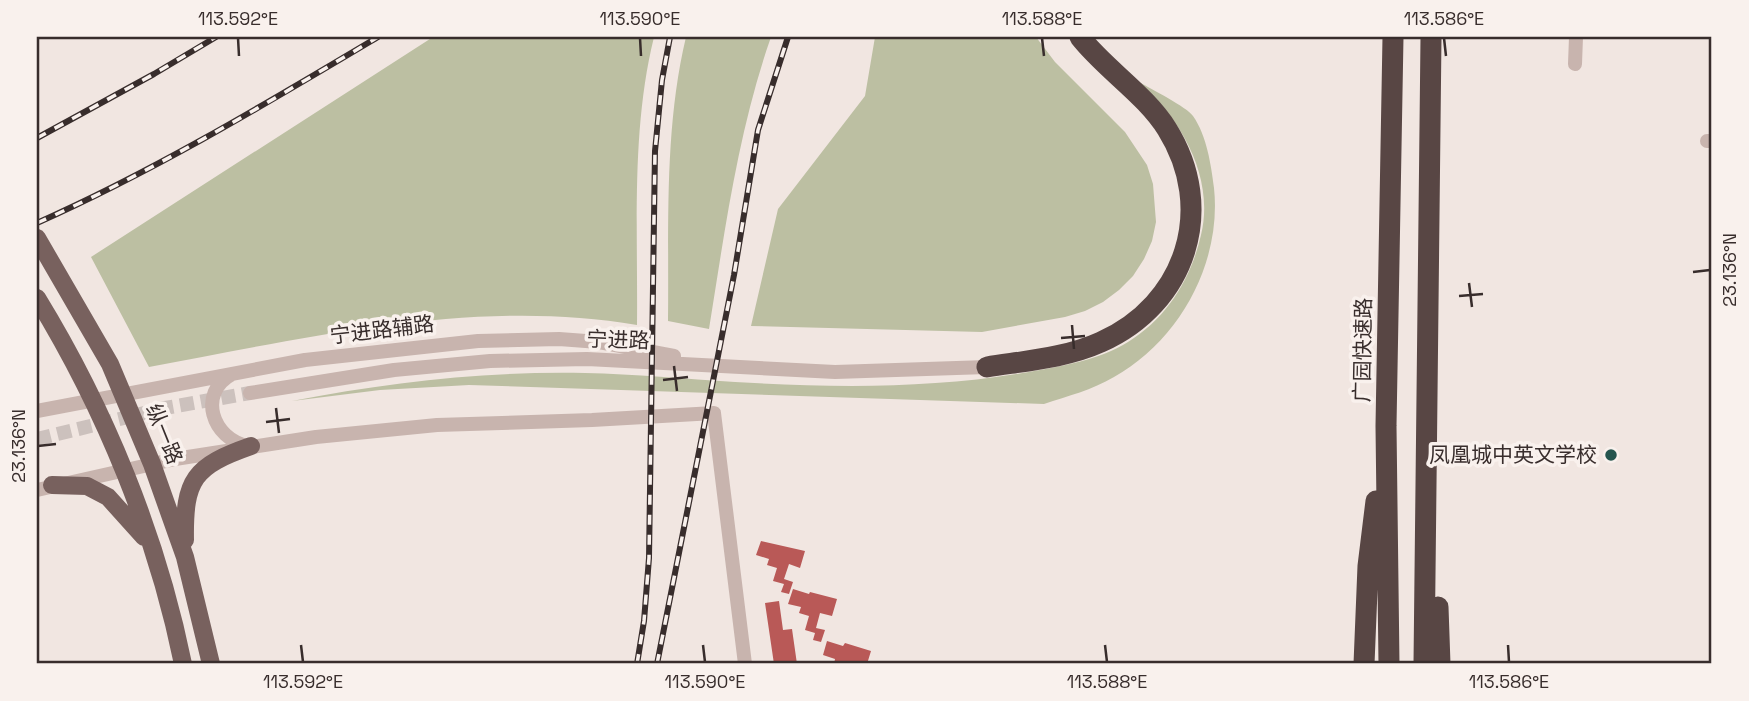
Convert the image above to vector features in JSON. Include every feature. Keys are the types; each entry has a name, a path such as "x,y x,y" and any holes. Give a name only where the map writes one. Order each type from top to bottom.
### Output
{"highway":[{"path":"987,367 1073,351 1098,344 1122,332 1143,317 1161,298 1175,276 1185,252 1191,227 1191,201 1187,175 1179,151 1167,128 1150,108 1080,37"},
{"name":"广园快速路","path":"1389,664 1386,426 1393,37"},
{"path":"1424,664 1431,37"},
{"path":"1427,362 1440,664"},
{"path":"1364,664 1368,566 1386,426"}],"main road":[{"name":"纵一路","path":"37,237 110,364 152,464 185,557 211,664"},
{"path":"37,298 79,375 123,470 159,565 183,664"},
{"path":"185,557 187,493 197,476 210,463 251,446"},
{"path":"44,488 87,486 108,497 143,535 159,565"}],"street":[{"path":"1575,64 1576,37"},
{"name":"宁进路辅路","path":"37,411 240,371 372,352 518,338 599,342 734,368"},
{"name":"宁进路","path":"250,393 394,370 490,361 587,359 835,372 987,367"},
{"path":"240,371 229,375 215,390 213,416 218,428 227,438 238,444 251,446"},
{"path":"44,488 152,464 316,437 437,425 714,413 745,664"}],"green space":[{"path":"433,37 654,37 639,144 637,325 576,318 454,318 330,334 149,367 91,257"},
{"path":"686,37 771,37 741,145 709,329 668,321 671,143"},
{"path":"875,37 1036,37 1055,62 1125,132 1147,165 1153,184 1156,222 1152,241 1133,276 1103,302 1085,311 982,332 751,326 778,209 865,96"},
{"path":"1139,82 1189,112 1202,132 1214,188 1215,216 1211,244 1191,297 1158,343 1137,362 1106,382 1089,389 1044,404 469,385 380,390 292,401 438,379 548,373 883,386 993,378 1093,358 1128,342 1166,309 1184,282 1201,235 1203,192 1191,151 1168,113"}],"building":[{"path":"761,541 805,551 800,568 789,564 784,579 793,582 789,594 781,592 784,584 773,581 777,568 767,565 769,559 756,555"},
{"path":"793,589 837,599 832,616 820,613 816,628 825,630 821,642 813,640 815,633 805,630 809,616 799,613 801,607 788,604"},
{"path":"779,601 783,630 792,629 797,664 774,664 765,603"},
{"path":"827,641 871,651 867,664 834,664 835,659 823,655"}],"tunnel":[{"path":"37,439 165,408 250,393"}],"railway":[{"path":"37,138 216,37"},
{"path":"37,223 168,158 378,37"},
{"path":"637,664 644,621 649,558 655,151 662,80 670,37"},
{"path":"657,664 734,275 758,130 788,37"}],"place":[{"name":"凤凰城中英文学校","path":"1611,455"}]}
